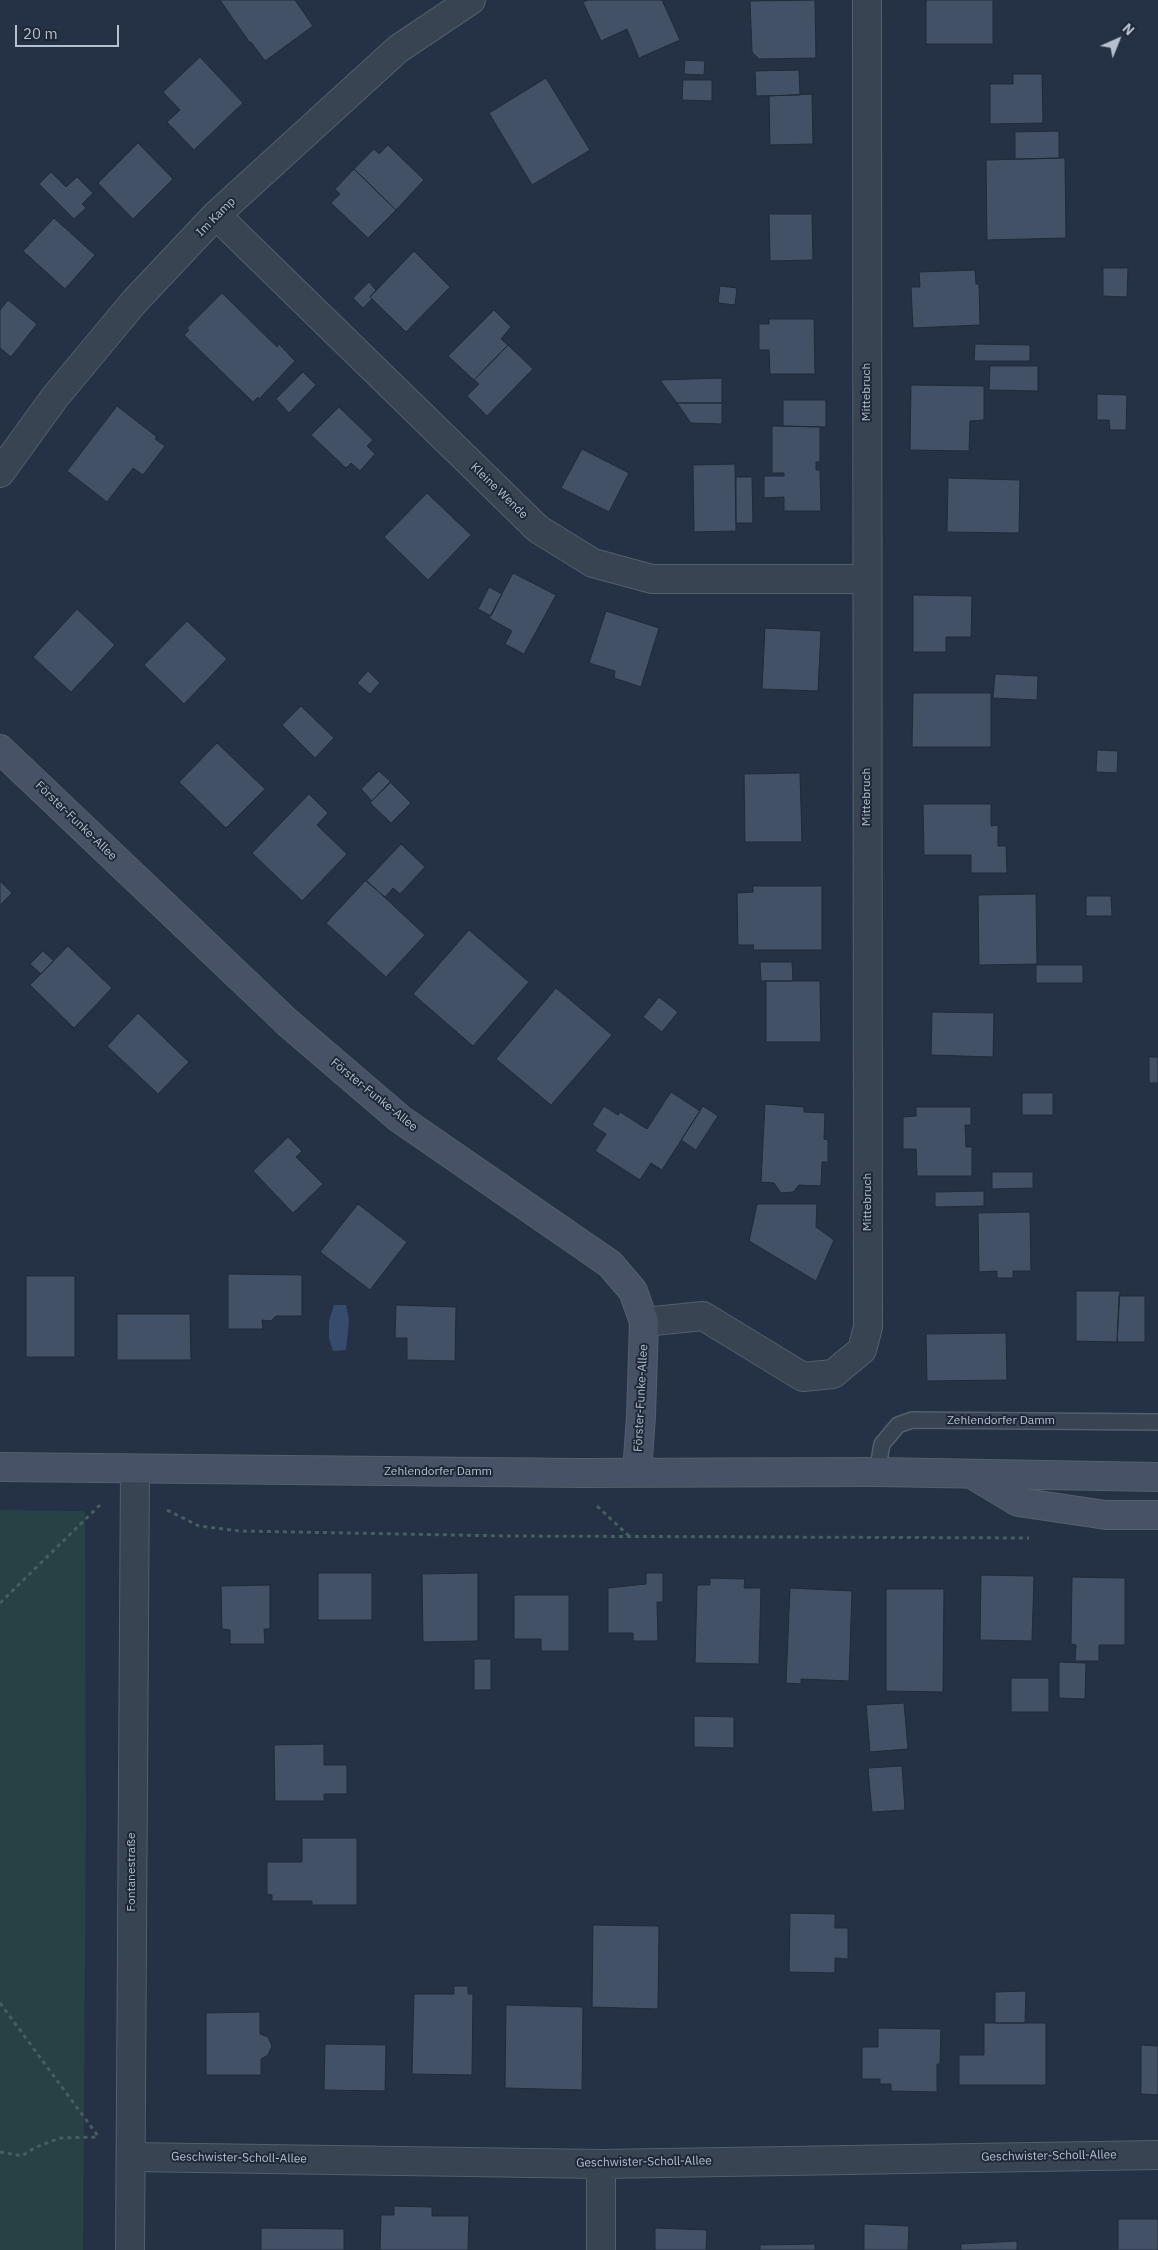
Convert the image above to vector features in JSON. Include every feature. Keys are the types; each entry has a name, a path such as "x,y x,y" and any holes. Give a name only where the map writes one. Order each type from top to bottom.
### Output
{"street":[{"name":"Im Kamp","path":"0,473 55,397 128,309 216,215 398,49 471,0"},
{"name":"Mittebruch","path":"644,1322 703,1316 803,1377 833,1374 862,1350 868,1327 867,0"},
{"name":"Kleine Wende","path":"216,215 538,529 593,563 652,579 867,579"},
{"name":"Förster-Funke-Allee","path":"0,749 288,1023 400,1119 610,1264 633,1291 644,1322 637,1473"},
{"name":"Zehlendorfer Damm","path":"0,1467 125,1487 637,1473 877,1472 1158,1477"},
{"path":"972,1474 1018,1502 1106,1515 1158,1515"},
{"name":"Fontanestraße","path":"125,1487 131,2158 130,2250"},
{"name":"Geschwister-Scholl-Allee","path":"131,2158 601,2164 1158,2155"},
{"path":"601,2164 601,2250"}],"lane":[{"name":"Zehlendorfer Damm","path":"877,1472 882,1444 898,1425 912,1420 1158,1422"}],"path":[{"path":"98,1498 125,1487 199,1526 240,1531 508,1536 1039,1538"},
{"path":"0,1603 125,1487"},
{"path":"594,1503 630,1536"},
{"path":"0,2003 98,2137 60,2138 34,2148 22,2156 0,2152"}],"green space":[{"path":"0,1510 85,1511 86,1817 83,2250 0,2250"}],"water":[{"path":"334,1305 346,1305 349,1320 346,1350 333,1351 329,1338 329,1321"}],"building":[{"path":"220,0 295,0 313,26 265,61"},
{"path":"588,0 662,0 680,40 639,58 627,29 601,41 583,2"},
{"path":"815,0 816,58 759,59 752,52 750,1"},
{"path":"926,0 993,0 993,44 926,44"},
{"path":"200,57 243,103 194,150 167,122 180,110 163,92"},
{"path":"685,60 705,61 704,75 684,74"},
{"path":"799,70 800,95 756,96 755,71"},
{"path":"1013,74 1042,74 1043,123 990,124 990,84 1013,84"},
{"path":"546,78 590,150 532,185 489,113"},
{"path":"683,80 712,80 712,101 682,100"},
{"path":"812,94 813,144 770,145 769,96"},
{"path":"1059,131 1059,158 1015,159 1015,132"},
{"path":"138,143 173,179 133,219 98,183"},
{"path":"388,145 424,180 396,210 354,169 374,149 379,154"},
{"path":"1065,158 1066,238 987,240 986,160"},
{"path":"354,169 396,210 368,238 331,203 340,194 335,189"},
{"path":"51,172 66,187 77,177 93,193 82,204 86,208 74,219 39,184"},
{"path":"769,214 812,214 813,260 770,261"},
{"path":"54,218 95,255 65,289 23,251"},
{"path":"414,251 450,287 406,332 370,297"},
{"path":"1103,268 1128,268 1127,297 1103,296"},
{"path":"975,270 976,284 979,284 980,325 913,328 911,287 920,287 919,272"},
{"path":"369,282 376,290 370,297 372,299 363,308 353,298"},
{"path":"720,286 737,288 735,305 718,303"},
{"path":"222,293 277,347 279,344 295,361 259,399 258,397 253,402 184,335 189,330 187,328"},
{"path":"8,300 37,324 11,357 0,348 0,310"},
{"path":"494,310 511,327 501,339 508,345 474,380 448,356"},
{"path":"769,319 814,319 815,374 770,374 769,350 759,350 759,324 769,324"},
{"path":"975,344 1030,345 1030,361 974,361"},
{"path":"508,345 533,369 487,416 467,396 479,384 474,380"},
{"path":"990,366 1038,366 1038,391 989,390"},
{"path":"303,372 316,385 289,413 276,399"},
{"path":"722,378 722,403 677,403 660,380"},
{"path":"911,385 984,386 984,420 970,421 969,451 910,450"},
{"path":"1097,394 1127,395 1126,430 1110,430 1109,420 1097,420"},
{"path":"783,400 826,400 826,427 783,426"},
{"path":"677,403 722,403 722,424 691,423"},
{"path":"117,406 157,437 155,439 165,446 143,475 133,468 107,502 67,471"},
{"path":"339,407 373,440 367,446 375,454 360,471 351,463 346,468 311,435"},
{"path":"772,426 820,427 820,462 816,462 816,470 820,470 821,511 784,511 784,497 764,498 764,476 784,476 784,473 772,473"},
{"path":"582,449 629,473 609,512 561,488"},
{"path":"735,464 736,531 694,532 693,465"},
{"path":"736,477 752,477 753,523 736,523"},
{"path":"948,478 1020,480 1019,533 947,532"},
{"path":"427,493 471,535 428,580 384,537"},
{"path":"513,573 556,595 524,654 505,644 512,631 489,618"},
{"path":"489,587 502,594 491,616 478,609"},
{"path":"913,595 972,596 971,637 946,637 946,652 913,652"},
{"path":"77,609 115,645 71,692 33,657"},
{"path":"606,611 659,628 641,687 614,678 615,671 589,663"},
{"path":"187,621 227,659 184,704 144,665"},
{"path":"765,628 821,631 818,691 762,689"},
{"path":"368,671 380,683 370,694 357,683"},
{"path":"995,674 1038,676 1037,700 993,698"},
{"path":"913,693 991,693 991,747 912,747"},
{"path":"301,706 334,738 315,758 282,725"},
{"path":"217,743 265,789 226,828 179,782"},
{"path":"1097,750 1118,751 1117,773 1096,772"},
{"path":"379,771 391,782 372,801 361,789"},
{"path":"800,773 802,842 745,842 744,774"},
{"path":"390,782 411,803 391,823 370,803"},
{"path":"309,794 328,813 317,825 347,854 302,901 252,853"},
{"path":"923,804 991,804 991,826 998,825 998,846 1006,846 1007,873 971,873 971,855 924,855"},
{"path":"401,844 425,867 400,894 393,888 385,897 366,881"},
{"path":"366,880 425,935 386,977 326,923"},
{"path":"0,881 12,893 0,905"},
{"path":"753,886 822,886 822,950 753,950 754,945 738,945 737,893 753,892"},
{"path":"1036,894 1037,964 979,965 978,895"},
{"path":"1086,896 1111,896 1112,916 1086,916"},
{"path":"469,930 529,982 473,1046 413,994"},
{"path":"68,946 112,988 74,1028 30,985"},
{"path":"43,951 54,961 41,974 30,964"},
{"path":"760,962 792,962 793,981 761,981"},
{"path":"1036,965 1083,965 1083,983 1036,983"},
{"path":"766,981 820,981 821,1042 766,1042"},
{"path":"556,988 612,1035 551,1105 496,1059"},
{"path":"659,997 678,1012 662,1032 643,1017"},
{"path":"932,1012 994,1013 993,1057 931,1055"},
{"path":"138,1013 189,1062 158,1094 107,1046"},
{"path":"1149,1057 1158,1057 1158,1083 1149,1083"},
{"path":"671,1092 700,1111 662,1170 651,1163 640,1180 595,1151 606,1134 592,1125 604,1106 618,1115 620,1112 647,1129"},
{"path":"1022,1093 1053,1093 1053,1115 1022,1115"},
{"path":"765,1104 804,1107 804,1112 825,1113 824,1139 828,1140 828,1162 822,1162 821,1186 799,1185 793,1192 781,1193 774,1183 761,1182"},
{"path":"703,1106 718,1116 696,1150 681,1140"},
{"path":"916,1107 971,1107 971,1125 965,1125 966,1147 972,1147 972,1176 917,1176 916,1149 903,1149 903,1117 916,1116"},
{"path":"288,1137 302,1151 296,1157 323,1184 293,1213 253,1171"},
{"path":"992,1172 1033,1172 1033,1188 992,1189"},
{"path":"984,1191 984,1206 935,1207 935,1192"},
{"path":"358,1204 407,1242 370,1290 320,1252"},
{"path":"757,1204 817,1204 816,1227 834,1240 816,1281 749,1241"},
{"path":"1030,1212 1031,1271 1013,1271 1013,1278 997,1278 997,1271 979,1272 978,1213"},
{"path":"228,1274 302,1275 302,1316 276,1316 271,1321 262,1320 263,1329 228,1329"},
{"path":"26,1276 75,1276 75,1357 26,1357"},
{"path":"1076,1291 1120,1291 1117,1342 1076,1341"},
{"path":"1119,1296 1145,1296 1145,1342 1117,1342"},
{"path":"396,1305 456,1307 455,1361 407,1360 407,1338 395,1338"},
{"path":"117,1314 190,1314 191,1360 117,1360"},
{"path":"1006,1333 1007,1380 927,1381 926,1334"},
{"path":"318,1573 372,1573 372,1620 318,1620"},
{"path":"478,1573 478,1641 423,1642 422,1574"},
{"path":"646,1573 663,1573 663,1602 657,1602 658,1641 633,1641 633,1633 608,1633 608,1588 646,1584"},
{"path":"981,1575 1034,1576 1032,1641 980,1640"},
{"path":"1072,1577 1125,1578 1125,1645 1099,1645 1099,1661 1075,1661 1076,1645 1071,1644"},
{"path":"710,1578 745,1579 744,1588 761,1588 759,1664 695,1663 697,1585 710,1585"},
{"path":"270,1585 270,1629 264,1629 265,1644 230,1644 230,1630 222,1629 221,1586"},
{"path":"790,1588 852,1591 849,1681 801,1679 801,1684 786,1683"},
{"path":"886,1589 944,1589 943,1692 886,1691"},
{"path":"514,1595 569,1595 569,1651 541,1651 541,1639 514,1639"},
{"path":"474,1659 491,1659 491,1690 474,1690"},
{"path":"1059,1662 1086,1663 1085,1699 1059,1698"},
{"path":"1011,1678 1049,1678 1049,1712 1011,1712"},
{"path":"904,1703 908,1749 870,1752 866,1705"},
{"path":"694,1716 734,1717 734,1748 694,1747"},
{"path":"324,1744 324,1765 347,1765 347,1794 324,1794 324,1801 275,1801 274,1745"},
{"path":"902,1766 905,1810 872,1812 868,1768"},
{"path":"302,1838 357,1838 357,1905 312,1905 312,1901 272,1901 272,1895 267,1894 267,1862 302,1862"},
{"path":"790,1913 835,1914 835,1928 848,1928 848,1959 835,1958 835,1973 789,1972"},
{"path":"593,1925 659,1926 658,2009 592,2007"},
{"path":"454,1986 468,1986 468,1994 473,1994 472,2075 412,2074 414,1994 454,1994"},
{"path":"1026,1991 1025,2023 995,2023 995,1992"},
{"path":"506,2005 583,2007 582,2090 505,2088"},
{"path":"260,2012 260,2034 268,2037 272,2046 268,2055 261,2059 261,2075 206,2075 206,2013"},
{"path":"984,2023 1046,2023 1046,2085 959,2085 959,2055 984,2055"},
{"path":"878,2028 941,2029 940,2064 937,2064 937,2092 891,2091 891,2084 880,2084 880,2079 862,2079 862,2047 878,2047"},
{"path":"325,2044 386,2045 385,2091 324,2090"},
{"path":"1141,2045 1158,2046 1158,2095 1141,2094"},
{"path":"394,2206 432,2207 432,2216 469,2216 468,2250 380,2250 381,2215 394,2215"},
{"path":"1118,2219 1158,2219 1158,2250 1118,2250"},
{"path":"864,2224 909,2226 908,2250 864,2250"},
{"path":"261,2228 344,2229 344,2250 261,2250"},
{"path":"655,2228 707,2230 706,2250 655,2250"},
{"path":"1017,2241 1017,2250 961,2250 961,2244"},
{"path":"815,2244 815,2250 760,2250 760,2245"}]}
